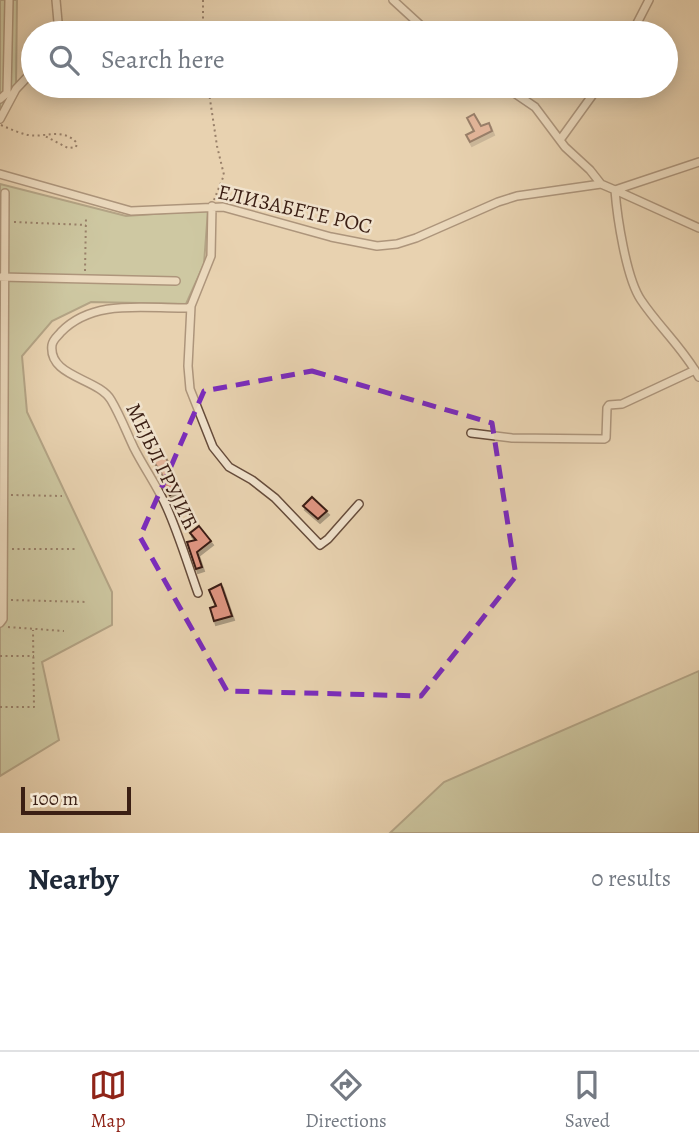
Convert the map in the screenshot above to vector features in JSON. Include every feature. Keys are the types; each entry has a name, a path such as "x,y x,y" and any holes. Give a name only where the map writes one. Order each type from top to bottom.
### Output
{"street":[{"path":"0,99 7,93 9,0"},
{"path":"56,0 58,21"},
{"path":"393,0 416,21"},
{"path":"638,21 649,0"},
{"path":"0,119 21,84"},
{"path":"522,98 535,107 560,141 601,184 699,228"},
{"path":"560,141 590,98"},
{"path":"615,190 699,162"},
{"name":"ЕЛИЗАБЕТЕ РОС","path":"0,174 131,211 150,212 212,206 377,246 416,238 517,196 601,184"},
{"path":"471,433 512,438 604,439 609,405 622,404 697,373 689,358 639,297 624,245 615,190"},
{"path":"0,624 3,619 4,549 1,436 5,192"},
{"path":"212,206 211,257 191,306 189,347 190,388 213,447 229,467 275,498 320,545 359,504"},
{"path":"2,277 176,281"},
{"name":"МЕЈБЛ ГРУЈИЋ","path":"191,306 142,306 113,309 84,317 66,327 52,346 54,357 66,372 92,384 107,395 119,414 168,509 198,593"}],"path":[{"path":"203,0 203,21"},
{"path":"210,98 224,175 212,206"},
{"path":"0,125 29,135 54,132 74,140 76,147 68,148 43,135"},
{"path":"85,279 86,217"},
{"path":"6,222 86,225"},
{"path":"2,495 62,496"},
{"path":"4,549 78,549"},
{"path":"3,600 88,602"},
{"path":"0,624 33,630 64,631"},
{"path":"0,707 34,708 33,630"},
{"path":"0,656 34,656"}],"highlighted area":[{"path":"312,371 492,423 516,576 421,696 227,691 140,537 204,391"}],"green space":[{"path":"0,0 17,0 16,87 0,114"},
{"path":"0,184 126,216 208,210 204,264 186,304 91,302 52,321 22,356 27,412 112,592 112,625 42,662 59,740 0,776"},
{"path":"699,671 699,833 390,833 444,782"}],"building":[{"path":"474,114 481,126 489,123 492,131 470,142 466,135 474,131 467,118"},
{"path":"164,455 170,465 166,467 180,488 170,495 161,482 165,479 154,462"},
{"path":"312,497 327,511 318,519 303,506"},
{"path":"199,526 211,541 197,552 202,567 196,569 187,542 196,540 190,533"},
{"path":"221,584 232,616 214,621 210,608 216,606 209,590"}]}
